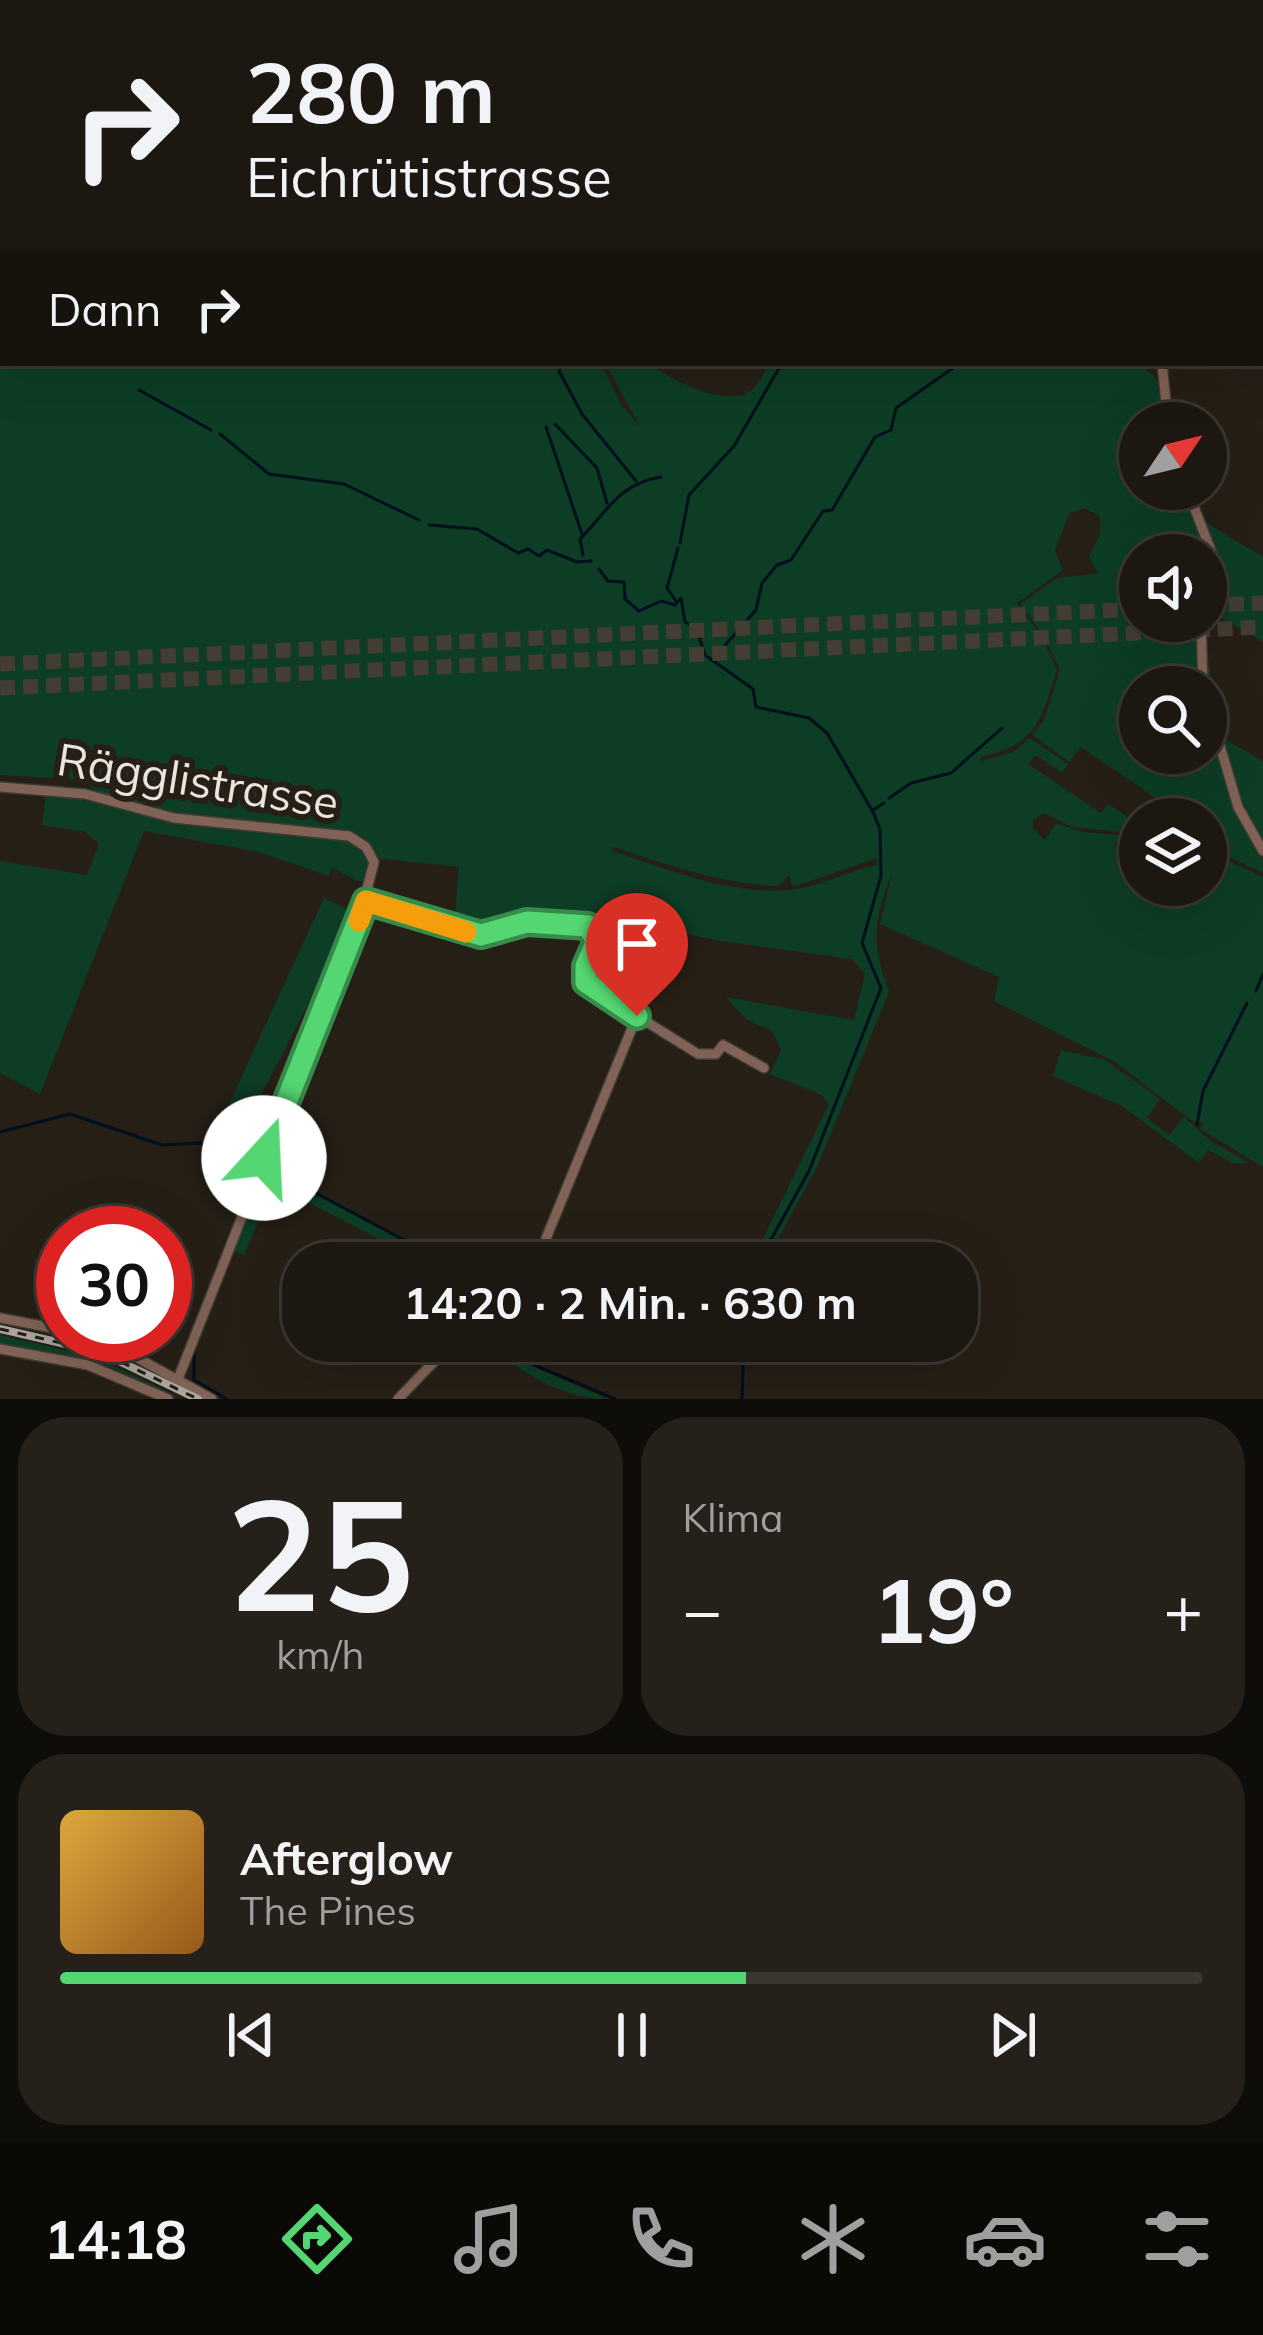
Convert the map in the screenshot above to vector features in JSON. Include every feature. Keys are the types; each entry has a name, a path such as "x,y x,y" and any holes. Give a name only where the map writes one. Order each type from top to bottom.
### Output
{"street":[{"path":"1162,366 1166,402"},
{"path":"1227,770 1238,807 1263,851"},
{"name":"Rägglistrasse","path":"0,788 85,794 174,818 349,836 366,847 374,862 366,901"},
{"path":"178,1379 366,901 481,935 527,922 588,926 597,941 586,966 586,982 698,1054 716,1054 723,1045 764,1068"},
{"path":"545,1242 637,1016"},
{"path":"0,1318 36,1325"},
{"path":"0,1349 88,1365 169,1399"},
{"path":"140,1362 212,1399"},
{"path":"398,1399 434,1362"}],"green space":[{"path":"0,366 602,366 620,403 641,428 607,366 654,366 700,390 731,396 754,388 767,366 1142,366 1156,378 1161,402 1119,402 1119,510 1199,510 1225,534 1119,534 1119,642 1199,642 1200,666 1119,666 1119,773 1081,747 1070,762 1032,735 1044,720 1060,670 1044,636 1020,604 1057,578 1098,573 1089,556 1100,536 1100,516 1084,508 1069,514 1055,550 1063,570 1017,603 1042,637 1057,670 1041,717 1025,737 981,757 980,762 1015,751 1030,738 1068,764 1062,773 1036,755 1028,764 1101,813 1108,804 1119,811 1119,832 1072,827 1044,813 1033,820 1033,828 1045,840 1056,823 1083,832 1119,835 1114,846 1119,849 1119,906 1227,906 1227,860 1263,877 1263,1167 1200,1129 1204,1122 1192,1121 1115,1062 994,1001 999,977 880,924 892,873 877,932 889,992 818,1165 776,1242 761,1242 829,1104 822,1095 770,1074 781,1050 772,1031 746,1019 726,997 854,1020 865,974 852,959 721,941 593,915 588,925 555,919 487,928 454,926 459,867 376,858 350,834 190,817 98,795 85,780 0,775","holes":["613,847 736,882 779,886 789,875 793,887 877,858 877,865 806,887 773,891 702,880 612,851"]},
{"path":"1227,535 1263,557 1263,642 1227,621"},
{"path":"1202,642 1208,642 1209,666 1203,666"},
{"path":"1227,737 1263,761 1263,846 1227,767"},
{"path":"1227,773 1263,854 1263,873 1227,857 1227,798 1155,798 1120,774"},
{"path":"46,792 153,815 357,841 372,863 367,885 332,868 328,876 259,852 144,831 40,1094 0,1073 0,861 87,875 99,844 85,832 42,825"},
{"path":"324,898 356,913 218,1177 199,1169"},
{"path":"1061,1050 1105,1060 1160,1099 1147,1118 1169,1135 1184,1117 1212,1142 1250,1163 1233,1163 1208,1150 1199,1163 1122,1106 1053,1076"},
{"path":"262,1168 408,1242 385,1242 274,1185 244,1255 230,1250"},
{"path":"0,1335 36,1343 36,1351 0,1345"},
{"path":"95,1362 106,1362 184,1399"},
{"path":"526,1362 608,1399 575,1394 513,1364"}],"waterway":[{"path":"560,366 582,414 636,481"},
{"path":"680,543 689,495 734,446 780,366"},
{"path":"714,658 756,610 762,583 777,565 791,560 823,511 832,510 875,437 891,430 896,408 956,366"},
{"path":"139,390 211,430"},
{"path":"555,424 597,468 607,503"},
{"path":"546,427 583,537"},
{"path":"220,434 269,474 344,484 419,520"},
{"path":"583,555 580,539 614,501 633,486 661,477"},
{"path":"429,525 477,529 518,553 528,549 539,556 547,550 577,562 591,561"},
{"path":"676,601 667,588 678,548"},
{"path":"599,569 608,581 624,582 625,599 639,611 661,601 675,605 681,598 685,622 696,628 705,655 753,689 756,707 809,718 827,733 880,829 881,876 862,943 881,988 809,1171 770,1242"},
{"path":"889,798 911,783 951,773 1002,728"},
{"path":"872,811 884,803"},
{"path":"1256,991 1263,974"},
{"path":"1197,1125 1203,1091 1247,1003"},
{"path":"0,1132 70,1114 162,1145 201,1143 257,1163"},
{"path":"263,1165 408,1242"},
{"path":"194,1349 194,1380 227,1399"},
{"path":"529,1362 615,1399"},
{"path":"742,1399 743,1362"}],"tunnel":[{"path":"1227,604 1263,603"},
{"path":"0,664 1119,610"},
{"path":"0,688 1263,627"}],"railway":[{"path":"0,1329 100,1352 198,1399"}],"slow traffic":[{"path":"359,921 366,901 466,932"}],"route":[{"path":"264,1158 366,901 481,935 527,922 588,926 597,941 586,966 586,982 637,1016"}]}
